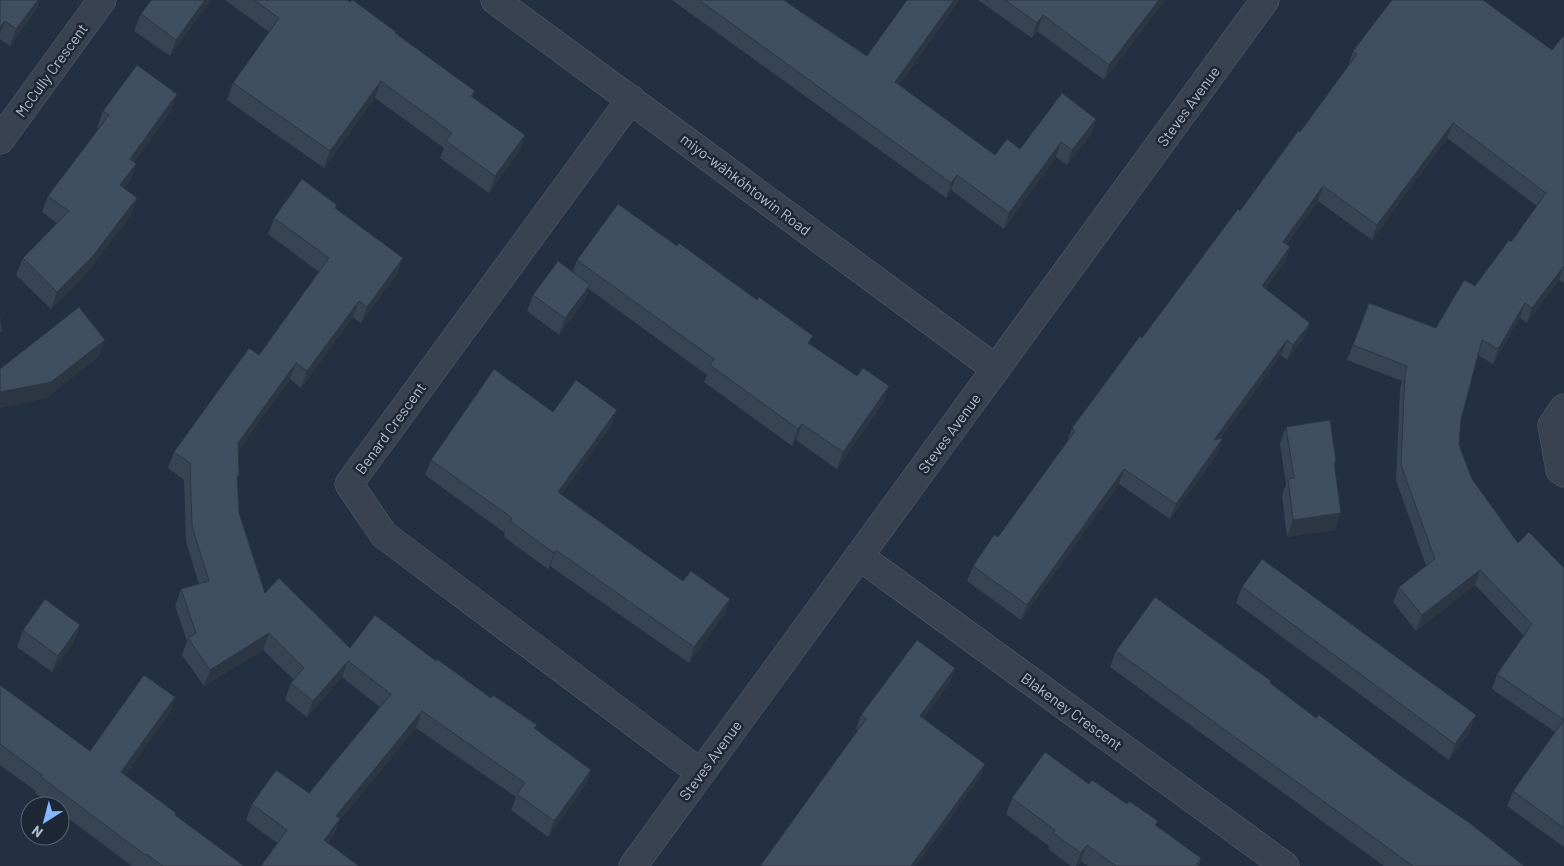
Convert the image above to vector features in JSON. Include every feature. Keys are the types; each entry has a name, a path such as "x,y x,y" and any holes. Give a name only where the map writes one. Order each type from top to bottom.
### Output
{"street":[{"name":"McCully Crescent","path":"0,140 102,0"},
{"name":"miyo-wâhkôhtowin Road","path":"496,0 996,369"},
{"name":"Steves Avenue","path":"633,866 1265,0"},
{"name":"Benard Crescent","path":"631,99 349,484 384,535 701,774"},
{"path":"1564,408 1552,425 1560,470 1564,473"},
{"name":"Blakeney Crescent","path":"859,556 1285,866"}],"building":[{"path":"0,0 38,0 16,29 5,21 0,27"},
{"path":"151,0 205,0 176,40 141,14"},
{"path":"254,0 347,0 350,2 353,0 475,91 471,96 525,135 495,176 446,141 452,133 381,81 330,151 233,83 279,18"},
{"path":"699,0 784,0 867,56 907,0 954,0 895,82 995,155 1007,139 1020,149 1062,93 1096,119 1072,150 1061,142 1009,213 957,175 951,183"},
{"path":"1005,0 1159,0 1109,65 1043,15 1037,23"},
{"path":"1392,0 1483,0 1552,50 1564,35 1564,266 1532,308 1525,303 1498,349 1482,340 1461,419 1459,445 1472,479 1518,543 1529,532 1564,568 1564,720 1497,674 1532,624 1480,570 1422,615 1399,587 1435,559 1401,465 1405,374 1407,366 1353,345 1369,303 1436,328 1464,280 1475,286 1509,240 1511,242 1546,193 1453,123 1377,225 1323,186 1283,242 1290,247 1262,286 1310,323 1293,345 1287,340 1214,440 1223,438 1176,504 1124,469 1027,605 973,566 994,535 998,537 1075,431 1072,428 1140,336 1142,338 1238,209 1240,211 1298,131 1300,132 1357,54 1353,51"},
{"path":"137,65 177,94 130,159 136,164 120,185 137,198 92,257 57,292 23,258 69,211 48,196 109,115 103,111"},
{"path":"302,179 337,205 335,208 403,258 367,307 359,301 307,371 296,363 238,443 239,513 265,593 279,578 350,648 375,615 436,661 437,659 491,698 493,695 537,725 534,728 591,770 554,821 517,794 525,783 422,711 336,816 340,819 324,840 359,866 261,866 287,830 252,804 276,770 309,793 391,694 348,661 313,701 291,683 304,668 269,633 210,670 188,638 196,633 181,589 209,581 192,526 190,463 174,452 249,348 259,355 329,258 274,218"},
{"path":"618,204 677,246 679,243 757,300 759,297 813,336 808,343 857,376 863,368 889,386 843,452 802,424 798,429 710,365 714,359 577,260"},
{"path":"558,261 590,285 565,318 533,295"},
{"path":"79,307 105,340 51,382 0,392 0,369"},
{"path":"494,369 553,412 576,380 617,410 558,492 683,581 691,571 730,599 694,647 556,550 554,553 510,521 512,518 431,460"},
{"path":"1330,420 1341,513 1293,520 1288,479 1294,478 1286,427"},
{"path":"1262,559 1476,715 1455,744 1242,587"},
{"path":"1155,597 1271,681 1270,683 1316,718 1319,715 1398,774 1471,824 1524,866 1413,866 1116,651"},
{"path":"45,599 80,625 58,656 23,630"},
{"path":"917,640 955,668 920,716 985,764 911,866 760,866 866,719 861,715"},
{"path":"144,675 175,697 121,772 244,866 163,866 145,855 0,744 0,685 90,751"},
{"path":"1564,720 1564,828 1513,791"},
{"path":"1045,752 1089,784 1092,780 1127,804 1129,801 1158,821 1155,825 1201,858 1197,864 1200,866 1116,866 1087,845 1081,853 1053,833 1055,830 1012,798"}]}
